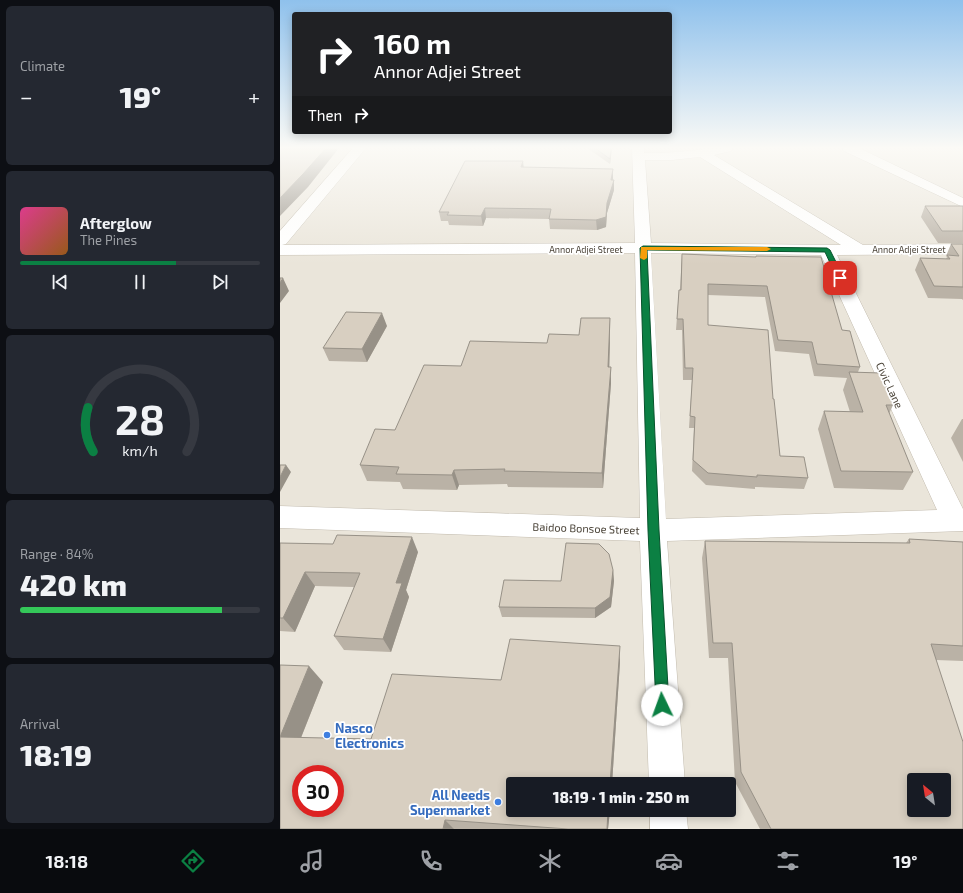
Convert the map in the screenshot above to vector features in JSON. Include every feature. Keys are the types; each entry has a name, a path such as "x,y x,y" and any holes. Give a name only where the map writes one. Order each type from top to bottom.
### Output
{"street":[{"path":"280,241 327,187"},
{"path":"640,187 653,530 667,777"},
{"path":"757,187 860,250"},
{"path":"929,187 963,203"},
{"name":"Annor Adjei Street","path":"280,250 643,248 827,250 963,249"},
{"name":"Civic Lane","path":"827,250 958,520"},
{"name":"Baidoo Bonsoe Street","path":"280,517 653,530 958,520"},
{"path":"668,817 669,829"}],"shaded area":[{"path":"280,187 963,187 963,829 280,829"}],"building":[{"path":"280,187 291,187 280,198"},
{"path":"452,187 612,187 607,203 606,217 596,220 549,219 551,209 485,208 481,216 447,215 449,212 439,212"},
{"path":"925,206 963,206 963,231 942,231"},
{"path":"951,244 963,244 963,287 934,286 920,258 950,259 947,255 959,256"},
{"path":"682,254 756,257 821,257 842,330 850,331 860,367 817,364 812,342 778,340 767,286 708,284 708,325 768,330 773,399 780,456 804,457 808,478 757,475 757,477 708,473 693,460 695,417 690,416 693,368 685,368 683,319 677,319 679,290 681,290"},
{"path":"346,312 382,313 362,349 323,348"},
{"path":"581,318 610,318 608,367 611,367 602,473 504,471 505,469 454,470 452,475 396,474 399,467 360,465 375,429 395,430 424,365 461,366 470,341 547,343 549,334 579,335"},
{"path":"849,372 881,373 893,405 886,405 913,472 841,471 824,411 863,412"},
{"path":"280,465 286,465 280,477"},
{"path":"337,535 412,537 396,583 402,583 383,639 334,636 360,573 305,572 283,618 280,618 280,543 333,544"},
{"path":"909,539 963,542 963,646 931,644 963,742 963,829 771,829 741,772 732,643 713,643 705,541 910,543"},
{"path":"566,543 599,544 609,554 613,570 610,597 595,608 499,607 504,580 561,581"},
{"path":"510,639 620,646 611,777 506,777 506,817 608,817 607,829 568,829 445,820 443,829 280,829 280,737 371,739 392,674 501,680"},
{"path":"280,665 309,666 280,737"}],"slow traffic":[{"path":"644,258 643,248 767,249"}],"place":[{"name":"Nasco Electronics","path":"327,735"},
{"name":"All Needs Supermarket","path":"498,802"}],"route":[{"path":"662,705 653,530 643,248 827,250 840,278"}]}
